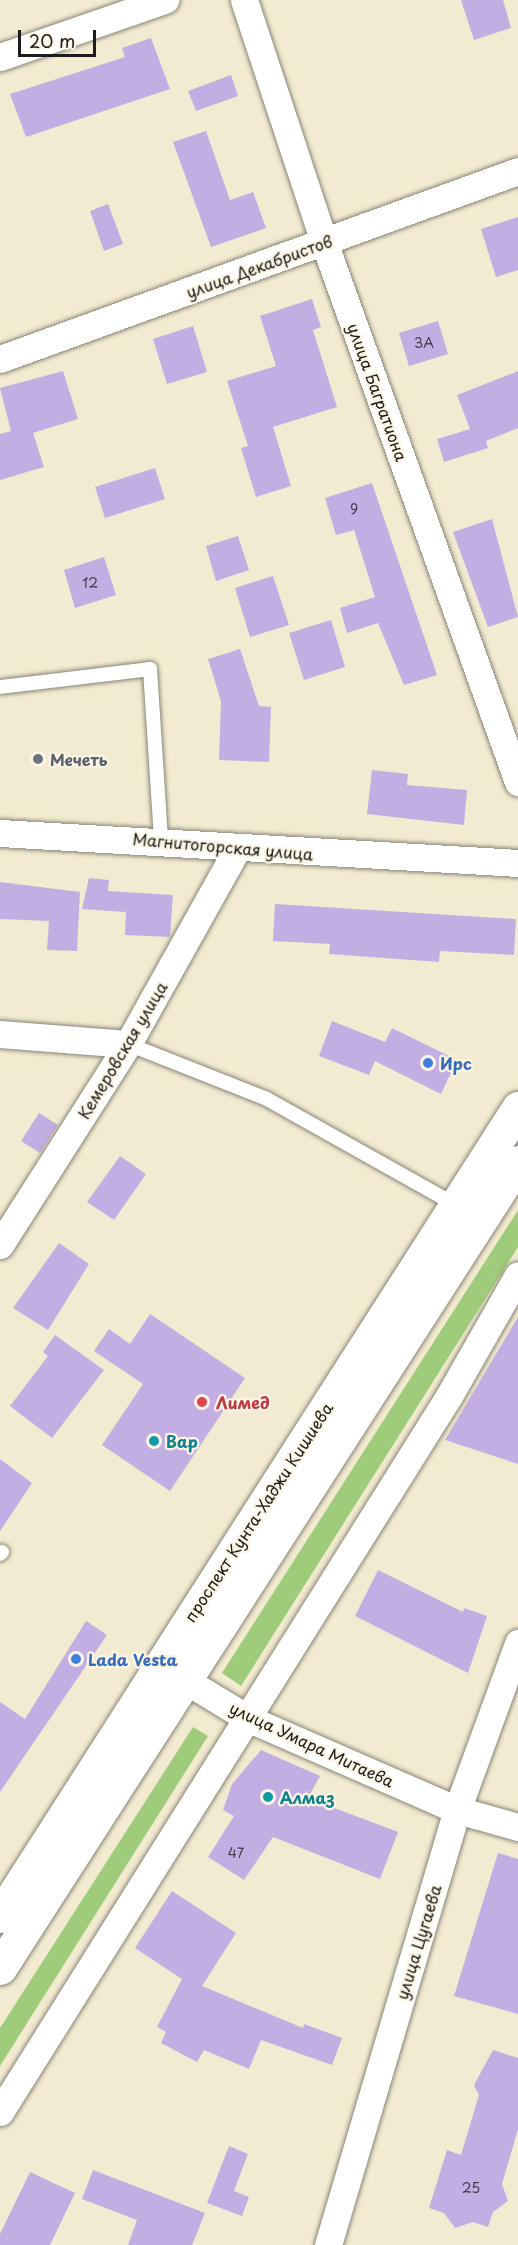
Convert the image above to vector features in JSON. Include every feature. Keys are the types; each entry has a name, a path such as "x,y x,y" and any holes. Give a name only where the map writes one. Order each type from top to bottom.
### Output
{"main road":[{"name":"проспект Кунта-Хаджи Кишиева","path":"5,1897 199,1603 518,1108"},
{"name":"проспект Кунта-Хаджи Кишиева","path":"0,1968 183,1679 518,1162"}],"street":[{"path":"0,57 165,0"},
{"name":"улица Багратиона","path":"244,0 324,242 518,782"},
{"name":"улица Декабристов","path":"0,359 518,171"},
{"name":"Магнитогорская улица","path":"0,833 161,840 236,851 518,863"},
{"name":"Кемеровская улица","path":"0,1245 128,1044 236,851"},
{"path":"0,1034 128,1044"},
{"path":"0,2112 249,1719 518,1275"},
{"path":"183,1679 199,1603"},
{"name":"улица Цугаева","path":"328,2245 458,1810 518,1643"},
{"name":"улица Умара Митаева","path":"183,1679 249,1719 458,1810 518,1827"}],"lane":[{"path":"0,687 150,669 161,840"},
{"path":"128,1044 267,1099 456,1205"}],"green space":[{"path":"518,1210 518,1247 241,1686 222,1673"},
{"path":"193,1727 208,1736 0,2066 0,2028"}],"building":[{"path":"461,0 503,0 511,28 474,40"},
{"path":"151,38 170,89 26,137 10,94 125,57 122,48"},
{"path":"231,75 238,96 196,111 188,91"},
{"path":"206,131 230,200 253,192 266,228 211,247 173,142"},
{"path":"108,204 123,244 104,251 90,211"},
{"path":"518,217 518,270 496,277 481,229"},
{"path":"312,299 321,327 313,330 337,407 273,427 291,486 256,497 241,448 248,446 227,381 276,366 260,316"},
{"path":"438,321 448,354 409,366 399,333"},
{"path":"193,326 207,372 167,384 153,339"},
{"path":"63,371 78,419 33,433 44,467 0,480 0,434 11,431 0,388"},
{"path":"518,371 518,428 486,441 488,448 444,462 437,439 470,429 457,395"},
{"path":"155,468 165,499 105,518 95,487"},
{"path":"372,483 437,675 404,685 378,623 347,633 340,608 375,597 354,530 336,535 325,498"},
{"path":"492,519 518,617 488,627 453,532"},
{"path":"238,536 249,570 216,581 206,546"},
{"path":"104,557 116,595 75,608 64,570"},
{"path":"273,576 289,625 250,637 235,588"},
{"path":"331,620 345,667 304,680 289,633"},
{"path":"240,649 259,706 271,707 269,762 219,760 221,701 208,659"},
{"path":"372,770 408,774 407,785 467,790 464,825 367,814"},
{"path":"89,878 109,880 108,891 173,895 170,937 125,935 126,912 82,909"},
{"path":"0,882 80,892 77,951 47,950 49,921 0,919"},
{"path":"275,904 516,919 514,955 440,951 439,962 329,954 330,944 273,941"},
{"path":"332,1021 385,1042 392,1028 457,1060 441,1094 375,1061 369,1075 319,1056"},
{"path":"39,1113 58,1125 40,1153 21,1141"},
{"path":"120,1156 146,1174 114,1220 87,1202"},
{"path":"59,1243 89,1264 48,1330 13,1308"},
{"path":"150,1314 245,1378 170,1491 102,1445 143,1384 94,1351 109,1329 130,1344"},
{"path":"518,1317 518,1464 445,1440"},
{"path":"55,1335 104,1370 52,1438 10,1406 48,1356 43,1352"},
{"path":"0,1459 32,1483 0,1531"},
{"path":"378,1570 463,1612 464,1608 487,1616 468,1673 355,1616"},
{"path":"86,1621 107,1635 0,1792 0,1702 25,1719"},
{"path":"261,1750 320,1776 308,1798 398,1832 380,1879 273,1837 244,1880 208,1857 234,1816 223,1810 232,1784"},
{"path":"498,1853 518,1859 518,2014 454,1996"},
{"path":"172,1891 236,1933 202,1986 303,2028 304,2024 342,2038 332,2065 261,2040 249,2069 204,2050 197,2062 161,2043 166,2032 157,2027 182,1979 135,1948"},
{"path":"493,2050 518,2058 518,2129 502,2184 508,2201 493,2212 488,2227 473,2222 455,2228 444,2213 429,2208 447,2150 461,2155 479,2095 474,2085"},
{"path":"229,2146 248,2154 234,2191 249,2197 242,2216 207,2203"},
{"path":"93,2170 205,2213 192,2245 128,2245 137,2220 82,2199"},
{"path":"30,2172 75,2193 50,2245 0,2245 0,2234"}],"place":[{"name":"Мечеть","path":"38,759"},
{"name":"Ирс","path":"428,1063"},
{"name":"Лимед","path":"202,1402"},
{"name":"Вар","path":"154,1441"},
{"name":"Lada Vesta","path":"76,1659"},
{"name":"Алмаз","path":"268,1797"}]}
